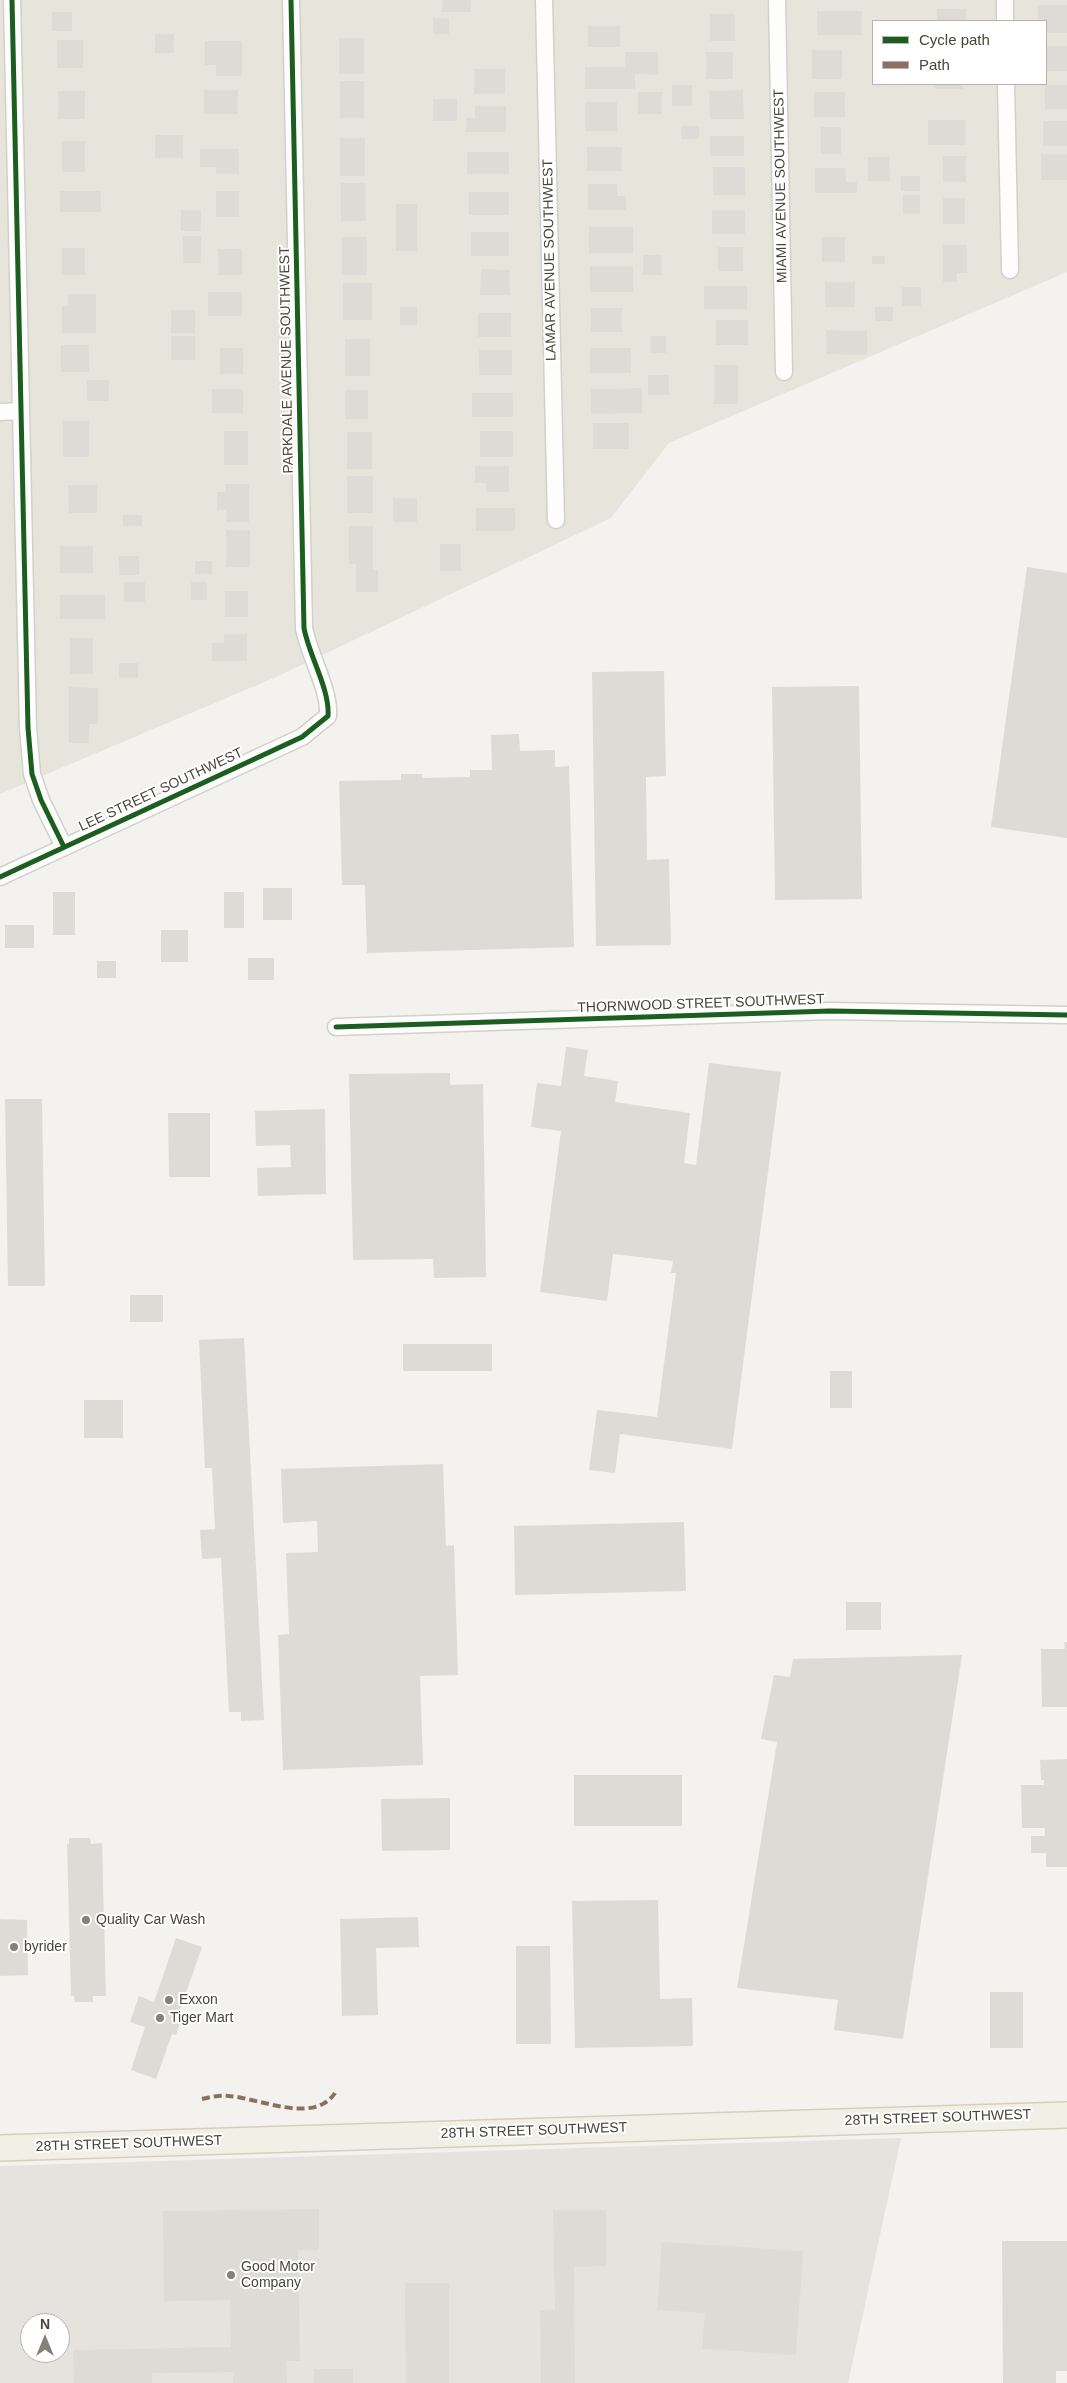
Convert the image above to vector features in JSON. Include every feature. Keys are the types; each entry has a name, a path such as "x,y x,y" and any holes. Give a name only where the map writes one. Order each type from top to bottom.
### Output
{"main road":[{"name":"28TH STREET SOUTHWEST","path":"0,2148 1067,2115"}],"street":[{"path":"12,0 28,728 32,774 41,800 64,847"},
{"name":"PARKDALE AVENUE SOUTHWEST","path":"291,0 304,628 307,644 329,705 328,716"},
{"name":"LAMAR AVENUE SOUTHWEST","path":"544,0 556,520"},
{"name":"MIAMI AVENUE SOUTHWEST","path":"777,0 784,372"},
{"path":"1005,0 1005,20"},
{"path":"1006,85 1010,270"},
{"path":"0,412 20,411"},
{"name":"LEE STREET SOUTHWEST","path":"0,877 302,737 328,716"},
{"name":"THORNWOOD STREET SOUTHWEST","path":"336,1027 830,1011 1067,1015"}],"shaded area":[{"path":"0,0 1067,0 1067,272 669,443 611,518 276,677 0,794"},
{"path":"901,2138 848,2383 0,2383 0,2166"}],"building":[{"path":"442,0 471,0 471,12 442,12"},
{"path":"1038,5 1067,5 1067,33 1047,33 1047,20 1038,20"},
{"path":"937,9 966,9 966,20 937,20"},
{"path":"817,11 862,11 862,35 817,35"},
{"path":"52,12 72,12 72,31 52,31"},
{"path":"710,14 735,14 735,41 710,41"},
{"path":"433,18 449,18 449,34 433,34"},
{"path":"588,26 620,26 620,47 588,47"},
{"path":"155,34 174,34 174,53 155,53"},
{"path":"339,38 364,38 364,74 339,74"},
{"path":"57,40 83,40 83,68 57,68"},
{"path":"205,41 242,41 242,76 216,76 216,65 205,65"},
{"path":"1047,46 1067,46 1067,71 1047,71"},
{"path":"812,50 842,50 842,79 812,79"},
{"path":"625,52 658,52 658,75 635,74 635,89 585,89 585,67 625,67"},
{"path":"706,52 733,52 733,79 706,79"},
{"path":"474,69 505,69 505,94 474,94"},
{"path":"340,81 364,81 364,118 340,118"},
{"path":"672,85 692,85 692,106 672,106"},
{"path":"935,85 963,85 963,89 935,89"},
{"path":"1045,85 1067,85 1067,109 1045,109"},
{"path":"204,90 238,90 238,114 204,114"},
{"path":"743,90 744,119 710,119 709,91"},
{"path":"58,91 85,91 85,119 58,119"},
{"path":"638,92 662,92 662,114 638,114"},
{"path":"814,92 845,92 845,117 814,117"},
{"path":"433,99 457,99 457,121 433,121"},
{"path":"585,102 617,102 617,131 585,131"},
{"path":"475,106 506,106 506,132 466,132 466,118 475,118"},
{"path":"928,120 966,120 966,145 928,145"},
{"path":"1043,121 1067,121 1067,146 1043,146"},
{"path":"681,126 699,126 699,139 681,139"},
{"path":"821,127 841,127 841,154 821,154"},
{"path":"155,135 183,135 183,158 155,158"},
{"path":"710,136 744,136 744,156 710,156"},
{"path":"340,138 365,138 365,176 340,176"},
{"path":"62,141 85,141 85,172 62,172"},
{"path":"587,147 622,147 622,171 587,171"},
{"path":"200,149 239,149 239,174 216,174 216,167 200,167"},
{"path":"467,152 509,152 509,174 467,174"},
{"path":"1041,154 1067,154 1067,180 1041,180"},
{"path":"943,156 966,156 966,182 943,182"},
{"path":"868,157 889,157 890,181 868,181"},
{"path":"713,167 745,167 745,195 713,195"},
{"path":"815,168 846,168 846,182 857,182 857,193 815,193"},
{"path":"901,176 920,176 920,191 901,191"},
{"path":"341,183 366,183 366,221 341,221"},
{"path":"588,184 617,184 617,196 626,196 626,210 588,210"},
{"path":"60,191 101,191 101,212 60,212"},
{"path":"216,191 239,191 239,217 216,217"},
{"path":"469,192 509,192 509,215 469,215"},
{"path":"903,195 920,195 920,214 903,214"},
{"path":"943,198 965,198 965,224 943,224"},
{"path":"396,204 417,204 417,251 396,251"},
{"path":"181,210 201,210 201,231 181,231"},
{"path":"712,210 745,210 745,234 712,234"},
{"path":"589,227 633,227 633,253 589,253"},
{"path":"471,232 509,232 509,256 471,256"},
{"path":"183,236 201,236 201,263 183,263"},
{"path":"342,237 367,237 367,275 342,275"},
{"path":"822,237 845,237 845,262 822,262"},
{"path":"943,245 967,245 967,273 957,273 957,282 943,282"},
{"path":"718,247 743,247 743,271 718,271"},
{"path":"62,248 85,248 85,275 62,275"},
{"path":"218,249 242,249 242,275 218,275"},
{"path":"643,255 662,255 662,275 643,275"},
{"path":"872,256 885,256 885,264 872,264"},
{"path":"590,266 633,266 633,292 590,292"},
{"path":"481,269 510,270 510,295 480,295"},
{"path":"825,282 855,282 855,307 825,307"},
{"path":"343,283 372,283 372,320 343,320"},
{"path":"704,286 747,286 747,309 704,309"},
{"path":"902,287 921,287 921,306 902,306"},
{"path":"208,292 242,292 242,316 208,316"},
{"path":"68,294 96,294 96,333 62,333 62,306 68,306"},
{"path":"400,307 417,307 417,325 400,325"},
{"path":"875,307 893,307 893,321 875,321"},
{"path":"591,308 622,308 622,332 591,332"},
{"path":"171,310 195,310 195,333 171,333"},
{"path":"478,313 511,313 511,337 478,337"},
{"path":"716,320 748,320 748,345 716,345"},
{"path":"826,330 867,331 867,355 826,354"},
{"path":"171,336 195,336 195,360 171,360"},
{"path":"650,336 666,336 666,353 650,353"},
{"path":"345,339 370,339 370,376 345,376"},
{"path":"61,345 89,345 89,372 61,372"},
{"path":"220,348 243,348 243,374 220,374"},
{"path":"590,348 631,348 631,373 590,373"},
{"path":"479,350 512,350 512,375 479,375"},
{"path":"714,365 738,365 738,404 714,404"},
{"path":"648,375 669,375 669,395 648,395"},
{"path":"87,380 109,380 109,401 87,401"},
{"path":"642,388 642,413 591,414 591,389"},
{"path":"212,389 243,389 243,413 212,413"},
{"path":"345,390 368,390 368,419 345,419"},
{"path":"472,393 513,393 513,417 472,417"},
{"path":"63,421 89,421 89,457 63,457"},
{"path":"593,423 629,423 629,449 593,449"},
{"path":"224,431 248,431 248,465 224,465"},
{"path":"480,431 513,431 513,457 480,457"},
{"path":"347,432 372,432 372,469 347,469"},
{"path":"475,466 509,466 509,492 486,492 486,483 475,483"},
{"path":"347,476 373,476 373,513 347,513"},
{"path":"225,484 249,484 249,522 226,522 226,510 217,510 217,492 225,492"},
{"path":"68,485 97,485 97,513 69,513"},
{"path":"393,498 417,498 417,522 393,522"},
{"path":"476,508 515,508 515,531 476,531"},
{"path":"123,515 142,515 142,526 123,526"},
{"path":"349,526 373,526 373,570 378,570 378,592 356,592 356,564 349,564"},
{"path":"226,530 250,530 250,567 226,567"},
{"path":"440,544 461,544 461,571 440,571"},
{"path":"60,546 93,546 93,573 60,573"},
{"path":"119,556 139,556 139,575 119,575"},
{"path":"195,561 212,561 212,574 195,574"},
{"path":"1027,567 1067,573 1067,838 991,827"},
{"path":"124,582 145,582 145,602 124,602"},
{"path":"191,582 207,582 207,600 191,600"},
{"path":"225,591 248,591 248,617 225,617"},
{"path":"60,595 105,595 105,619 60,619"},
{"path":"224,634 247,634 247,661 212,661 212,643 224,643"},
{"path":"70,638 93,638 93,674 70,674"},
{"path":"119,663 138,663 138,678 119,678"},
{"path":"664,671 666,776 646,777 647,860 669,859 671,945 596,946 592,672"},
{"path":"859,686 862,899 775,900 772,687"},
{"path":"69,687 98,688 98,724 89,724 89,743 69,743"},
{"path":"519,734 520,751 555,750 555,767 569,766 574,947 367,953 365,885 342,885 339,781 401,780 401,774 422,774 422,778 470,777 470,770 492,770 491,735"},
{"path":"263,888 292,888 292,920 263,920"},
{"path":"53,892 75,892 75,935 53,935"},
{"path":"224,892 244,892 244,928 224,928"},
{"path":"5,925 34,925 34,948 5,948"},
{"path":"161,930 188,930 188,962 161,962"},
{"path":"248,958 274,958 274,980 248,980"},
{"path":"97,961 116,961 116,978 97,978"},
{"path":"566,1047 588,1050 584,1076 618,1081 615,1102 690,1113 684,1163 696,1165 709,1063 781,1072 732,1449 620,1434 615,1473 589,1470 597,1410 657,1417 676,1273 671,1273 673,1261 613,1254 607,1301 540,1292 561,1131 531,1127 537,1083 561,1086"},
{"path":"450,1073 450,1085 483,1084 486,1277 434,1278 433,1259 353,1260 349,1074"},
{"path":"5,1099 42,1099 45,1286 8,1286"},
{"path":"325,1109 326,1194 258,1196 257,1168 291,1167 290,1145 256,1146 255,1111"},
{"path":"168,1113 210,1113 210,1177 169,1177"},
{"path":"130,1295 163,1295 163,1322 130,1322"},
{"path":"244,1338 264,1720 241,1721 241,1712 229,1712 221,1558 202,1559 200,1530 215,1529 212,1468 205,1468 199,1340"},
{"path":"403,1344 492,1344 492,1371 403,1371"},
{"path":"830,1371 852,1371 852,1408 830,1408"},
{"path":"84,1400 123,1400 123,1438 84,1438"},
{"path":"443,1464 446,1546 454,1545 458,1675 420,1676 423,1765 283,1770 278,1635 289,1634 286,1553 318,1552 317,1521 283,1523 281,1469"},
{"path":"684,1522 686,1591 515,1595 514,1526"},
{"path":"846,1602 881,1602 881,1630 846,1630"},
{"path":"1064,1642 1067,1642 1067,1707 1042,1707 1041,1649 1065,1649"},
{"path":"962,1655 903,2039 834,2030 838,2000 737,1988 777,1742 761,1739 774,1675 790,1677 793,1659"},
{"path":"1067,1759 1067,1867 1046,1867 1046,1853 1031,1853 1031,1836 1045,1836 1045,1828 1022,1828 1021,1785 1044,1785 1044,1780 1041,1780 1040,1760"},
{"path":"574,1775 682,1775 682,1826 574,1826"},
{"path":"450,1798 450,1850 382,1851 381,1799"},
{"name":"Quality Car Wash","path":"69,1838 90,1838 91,1844 102,1843 106,1996 93,1996 93,2002 75,2002 74,1996 71,1996 67,1844 69,1844"},
{"path":"658,1900 660,1999 692,1998 693,2046 575,2048 572,1901"},
{"path":"418,1917 419,1947 376,1948 378,2015 342,2016 340,1919"},
{"name":"byrider","path":"0,1919 27,1920 28,1975 0,1976"},
{"path":"176,1938 202,1947 179,2013 183,2014 176,2035 172,2034 156,2079 131,2070 145,2027 130,2022 139,1996 154,2002"},
{"path":"516,1946 550,1946 551,2044 516,2044"},
{"path":"990,1992 1023,1992 1023,2048 990,2048"},
{"name":"Good Motor Company","path":"319,2209 319,2250 298,2250 300,2361 286,2361 287,2383 233,2383 233,2372 152,2373 152,2383 74,2383 73,2350 231,2347 230,2300 164,2301 163,2211"},
{"path":"553,2210 606,2210 606,2266 574,2267 575,2383 541,2383 540,2311 555,2310"},
{"path":"1002,2241 1067,2241 1067,2371 1056,2371 1056,2383 1003,2383"},
{"path":"662,2242 803,2251 796,2355 702,2349 705,2313 657,2310"},
{"path":"405,2283 449,2283 449,2383 406,2383"},
{"path":"314,2369 353,2369 353,2383 314,2383"}],"marked path":[{"path":"202,2099 229,2096 300,2109 314,2107 326,2102 335,2093"}],"cycle path":[{"path":"12,0 28,728 32,774 41,800 64,847"},
{"path":"0,877 302,737 328,716 326,695 304,628 291,0"},
{"path":"336,1027 830,1011 1067,1015"}],"place":[{"name":"Quality Car Wash","path":"86,1920"},
{"name":"byrider","path":"14,1947"},
{"name":"Exxon","path":"169,2000"},
{"name":"Tiger Mart","path":"160,2018"},
{"name":"Good Motor Company","path":"231,2275"}]}
